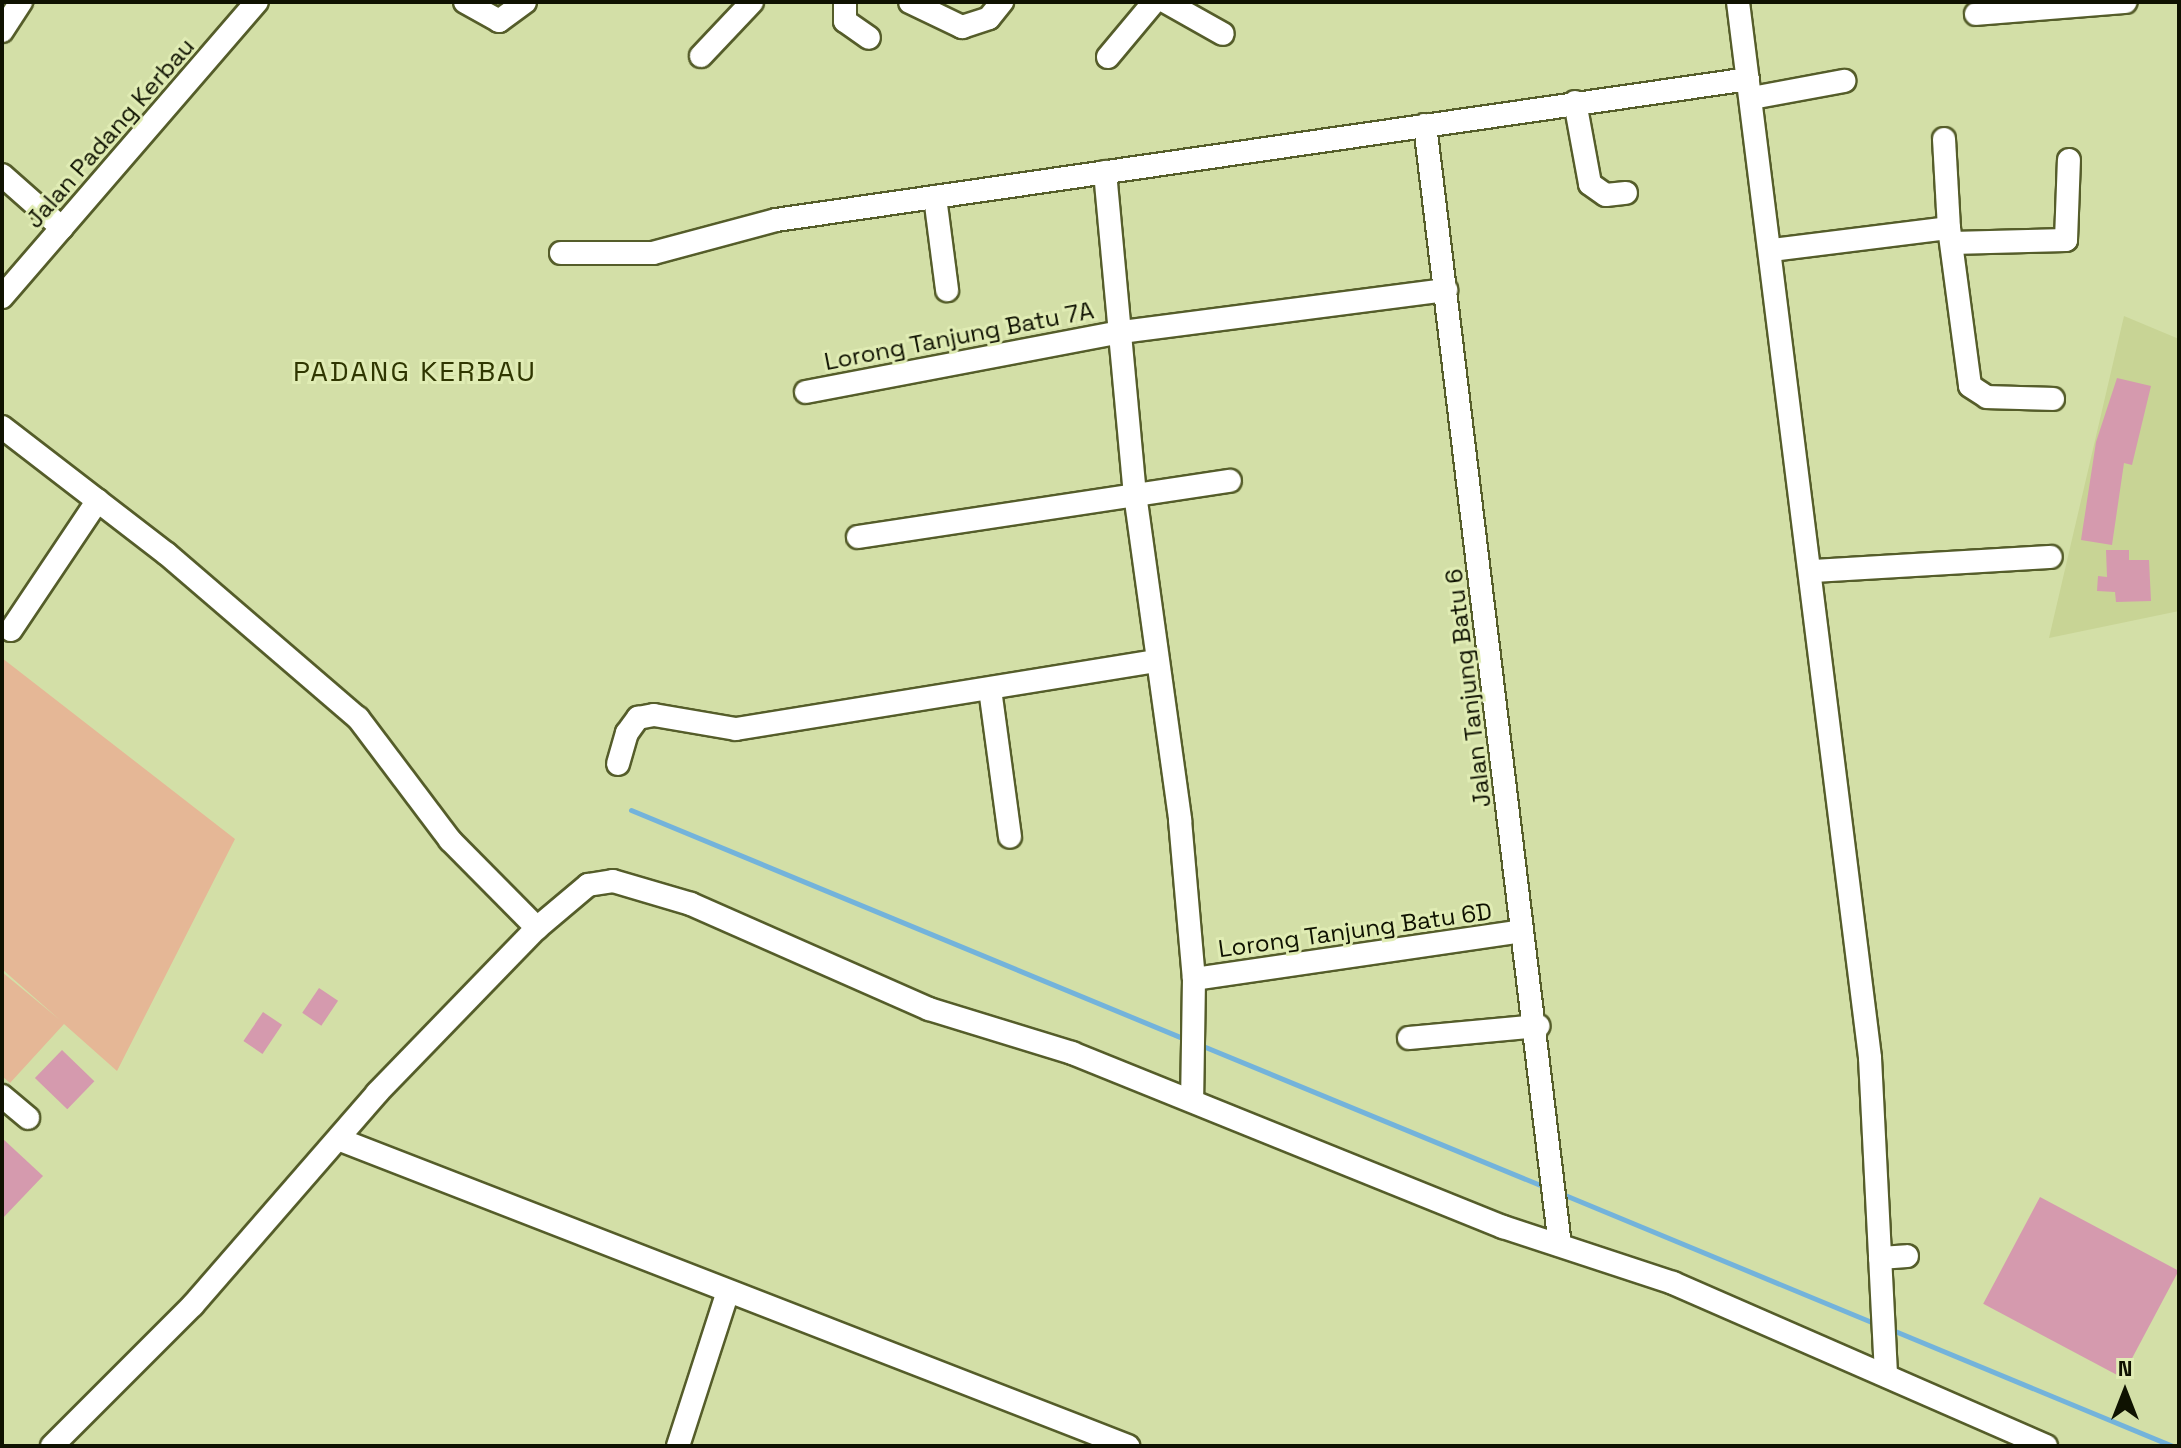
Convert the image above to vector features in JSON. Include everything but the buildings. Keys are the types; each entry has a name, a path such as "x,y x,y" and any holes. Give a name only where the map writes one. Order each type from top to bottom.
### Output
{"street":[{"path":"2,31 21,2"},
{"name":"Jalan Padang Kerbau","path":"2,297 257,2"},
{"path":"465,2 499,21 525,2"},
{"path":"701,56 752,2"},
{"path":"845,2 845,21 869,38"},
{"path":"910,2 962,27 989,18 1002,2"},
{"path":"1108,57 1154,2"},
{"path":"1166,2 1223,34"},
{"path":"1738,2 1772,250 1870,1058 1885,1367"},
{"path":"1976,14 2126,2"},
{"path":"561,253 653,253 776,220 1575,102 1844,81"},
{"path":"1575,102 1590,184 1606,195 1626,193"},
{"name":"Jalan Tanjung Batu 6","path":"1425,125 1522,931 1538,1026 1560,1234"},
{"path":"1944,139 1951,235 1970,386 1987,397 2053,399"},
{"path":"1772,250 1951,235 2066,240 2069,160"},
{"path":"1105,172 1135,494 1194,979 1194,1089"},
{"path":"2,175 62,228"},
{"path":"935,197 947,290"},
{"name":"Lorong Tanjung Batu 7A","path":"806,392 1122,332 1446,290"},
{"path":"2,427 98,500 358,718 465,858 537,928"},
{"path":"858,537 1230,481"},
{"path":"11,630 98,500"},
{"path":"1812,571 2051,557"},
{"path":"618,764 627,733 638,718 654,715 736,729 1157,661"},
{"path":"990,689 1010,837"},
{"path":"52,1446 193,1305 338,1139 537,928 588,885 642,886 929,1009 1194,1089 1885,1367 2046,1446"},
{"name":"Lorong Tanjung Batu 6D","path":"1194,979 1522,931"},
{"path":"1409,1038 1538,1026"},
{"path":"2,1096 28,1118"},
{"path":"338,1139 723,1304 1128,1446"},
{"path":"1881,1265 1907,1256"},
{"path":"678,1446 723,1304"}],"shaded area":[{"path":"2124,316 2179,339 2179,611 2049,638"},
{"path":"2,658 235,839 117,1071 64,1024 10,1083 2,1076 2,972 60,1020 2,969"}],"waterway":[{"path":"631,810 1185,1039"},
{"path":"1198,1044 1548,1188"},
{"path":"1560,1193 1877,1324"},
{"path":"1890,1329 2173,1446"}],"district":[{"name":"PADANG KERBAU","path":"415,371"}]}
